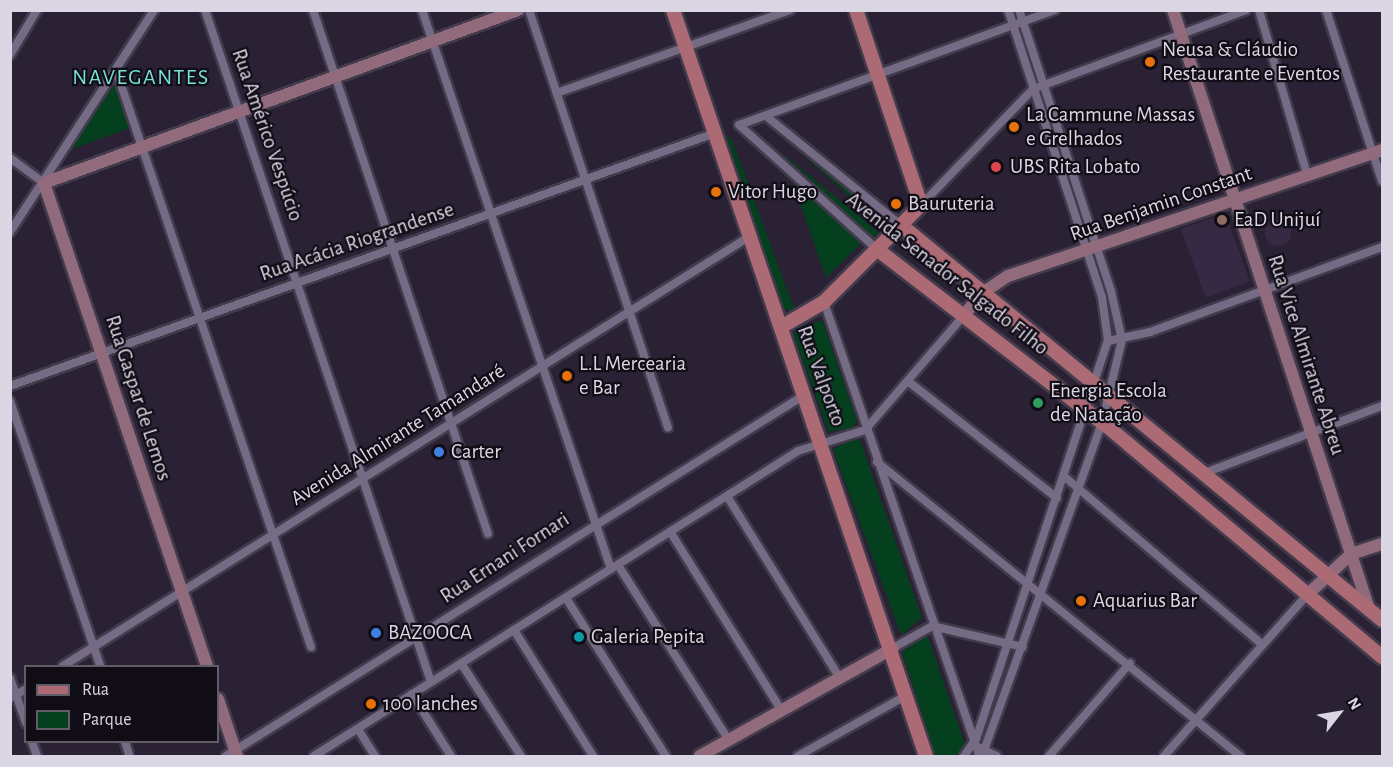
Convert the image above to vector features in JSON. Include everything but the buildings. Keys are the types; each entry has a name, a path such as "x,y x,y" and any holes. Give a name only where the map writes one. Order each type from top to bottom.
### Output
{"main road":[{"name":"Rua Valporto","path":"673,10 822,440 926,756"},
{"path":"781,327 824,302 921,205 856,10"},
{"name":"Avenida Senador Salgado Filho","path":"902,226 981,294 1207,472 1383,620"},
{"name":"Avenida Senador Salgado Filho","path":"878,250 965,314 1102,423 1383,657"}],"street":[{"path":"10,55 37,10"},
{"path":"10,232 44,183 154,10"},
{"name":"Rua Américo Vespúcio","path":"205,10 297,282 360,480 431,682"},
{"path":"313,10 450,427 488,534"},
{"path":"422,10 540,368 594,522 615,567 728,739"},
{"path":"44,183 141,145 518,10"},
{"path":"529,10 668,427"},
{"path":"557,93 686,49 790,10"},
{"path":"983,754 1043,593 1078,486 1102,423 1122,340 1092,248 1072,208 1008,10"},
{"path":"964,756 974,745 1026,582 1088,414 1108,341 1082,204 1019,10"},
{"path":"766,116 1055,10"},
{"name":"Rua Vice Almirante Abreu","path":"1173,10 1369,609"},
{"path":"921,205 1033,89 1246,10"},
{"path":"1259,10 1307,174"},
{"path":"1326,10 1378,152 1383,181"},
{"path":"1025,62 1035,59"},
{"path":"116,70 311,647"},
{"name":"Avenida Senador Salgado Filho","path":"878,250 739,125 766,116 902,226"},
{"name":"Rua Acácia Riograndense","path":"10,386 715,133"},
{"path":"1051,142 1061,138"},
{"name":"Rua Benjamin Constant","path":"965,314 981,294 1008,276 1378,152"},
{"path":"10,158 44,183"},
{"name":"Rua Gaspar de Lemos","path":"44,183 103,352 207,665"},
{"path":"1072,208 1082,204"},
{"name":"Avenida Almirante Tamandaré","path":"65,665 271,534 450,427 630,310 752,235"},
{"path":"1108,341 1122,340 1383,247"},
{"name":"Rua Valporto","path":"824,302 865,430 974,745"},
{"path":"314,756 727,496 822,440 865,430 909,382 965,314"},
{"path":"909,382 1057,498"},
{"name":"Rua Ernani Fornari","path":"233,755 594,522 806,394"},
{"path":"10,401 100,665"},
{"path":"1207,472 1383,406"},
{"path":"876,461 1130,663 1240,756"},
{"path":"1066,478 1263,645"},
{"path":"727,496 838,675"},
{"path":"670,533 780,708"},
{"path":"1164,756 1326,573 1351,554 1383,544"},
{"path":"566,598 666,756"},
{"path":"700,756 838,675 932,626 1023,647"},
{"path":"514,630 593,756"},
{"path":"461,663 521,756"},
{"path":"1049,756 1130,663"},
{"path":"10,678 13,696 24,719"},
{"path":"412,694 451,756"},
{"path":"798,756 907,695"},
{"path":"219,703 233,755"},
{"path":"358,729 375,756"},
{"path":"126,743 129,754"},
{"path":"974,745 983,754 997,756"}],"shaded area":[{"path":"1225,213 1250,282 1206,298 1181,229"},
{"path":"1278,220 1287,224 1291,233 1287,242 1278,246 1269,242 1265,233 1269,224"}],"green space":[{"path":"117,78 132,127 70,150"},
{"path":"778,133 888,224 884,227"},
{"path":"726,135 732,140 795,311 784,309"},
{"path":"774,146 879,233 872,237"},
{"path":"793,183 861,243 826,278 817,252"},
{"path":"822,320 857,420 853,427 829,432 793,333"},
{"path":"859,437 922,618 901,635 833,449"},
{"path":"927,635 965,744 956,756 936,756 902,652"}],"place":[{"name":"Neusa & Cláudio Restaurante e Eventos","path":"1150,62"},
{"name":"La Cammune Massas e Grelhados","path":"1014,127"},
{"name":"UBS Rita Lobato","path":"996,167"},
{"name":"Vitor Hugo","path":"716,192"},
{"name":"Bauruteria","path":"896,204"},
{"name":"EaD Unijuí","path":"1222,220"},
{"name":"L.L Mercearia e Bar","path":"567,376"},
{"name":"Energia Escola de Natação","path":"1038,403"},
{"name":"Carter","path":"439,452"},
{"name":"Aquarius Bar","path":"1081,601"},
{"name":"BAZOOCA","path":"376,633"},
{"name":"Galeria Pepita","path":"579,637"},
{"name":"100 lanches","path":"371,704"}],"district":[{"name":"NAVEGANTES","path":"141,78"}]}
